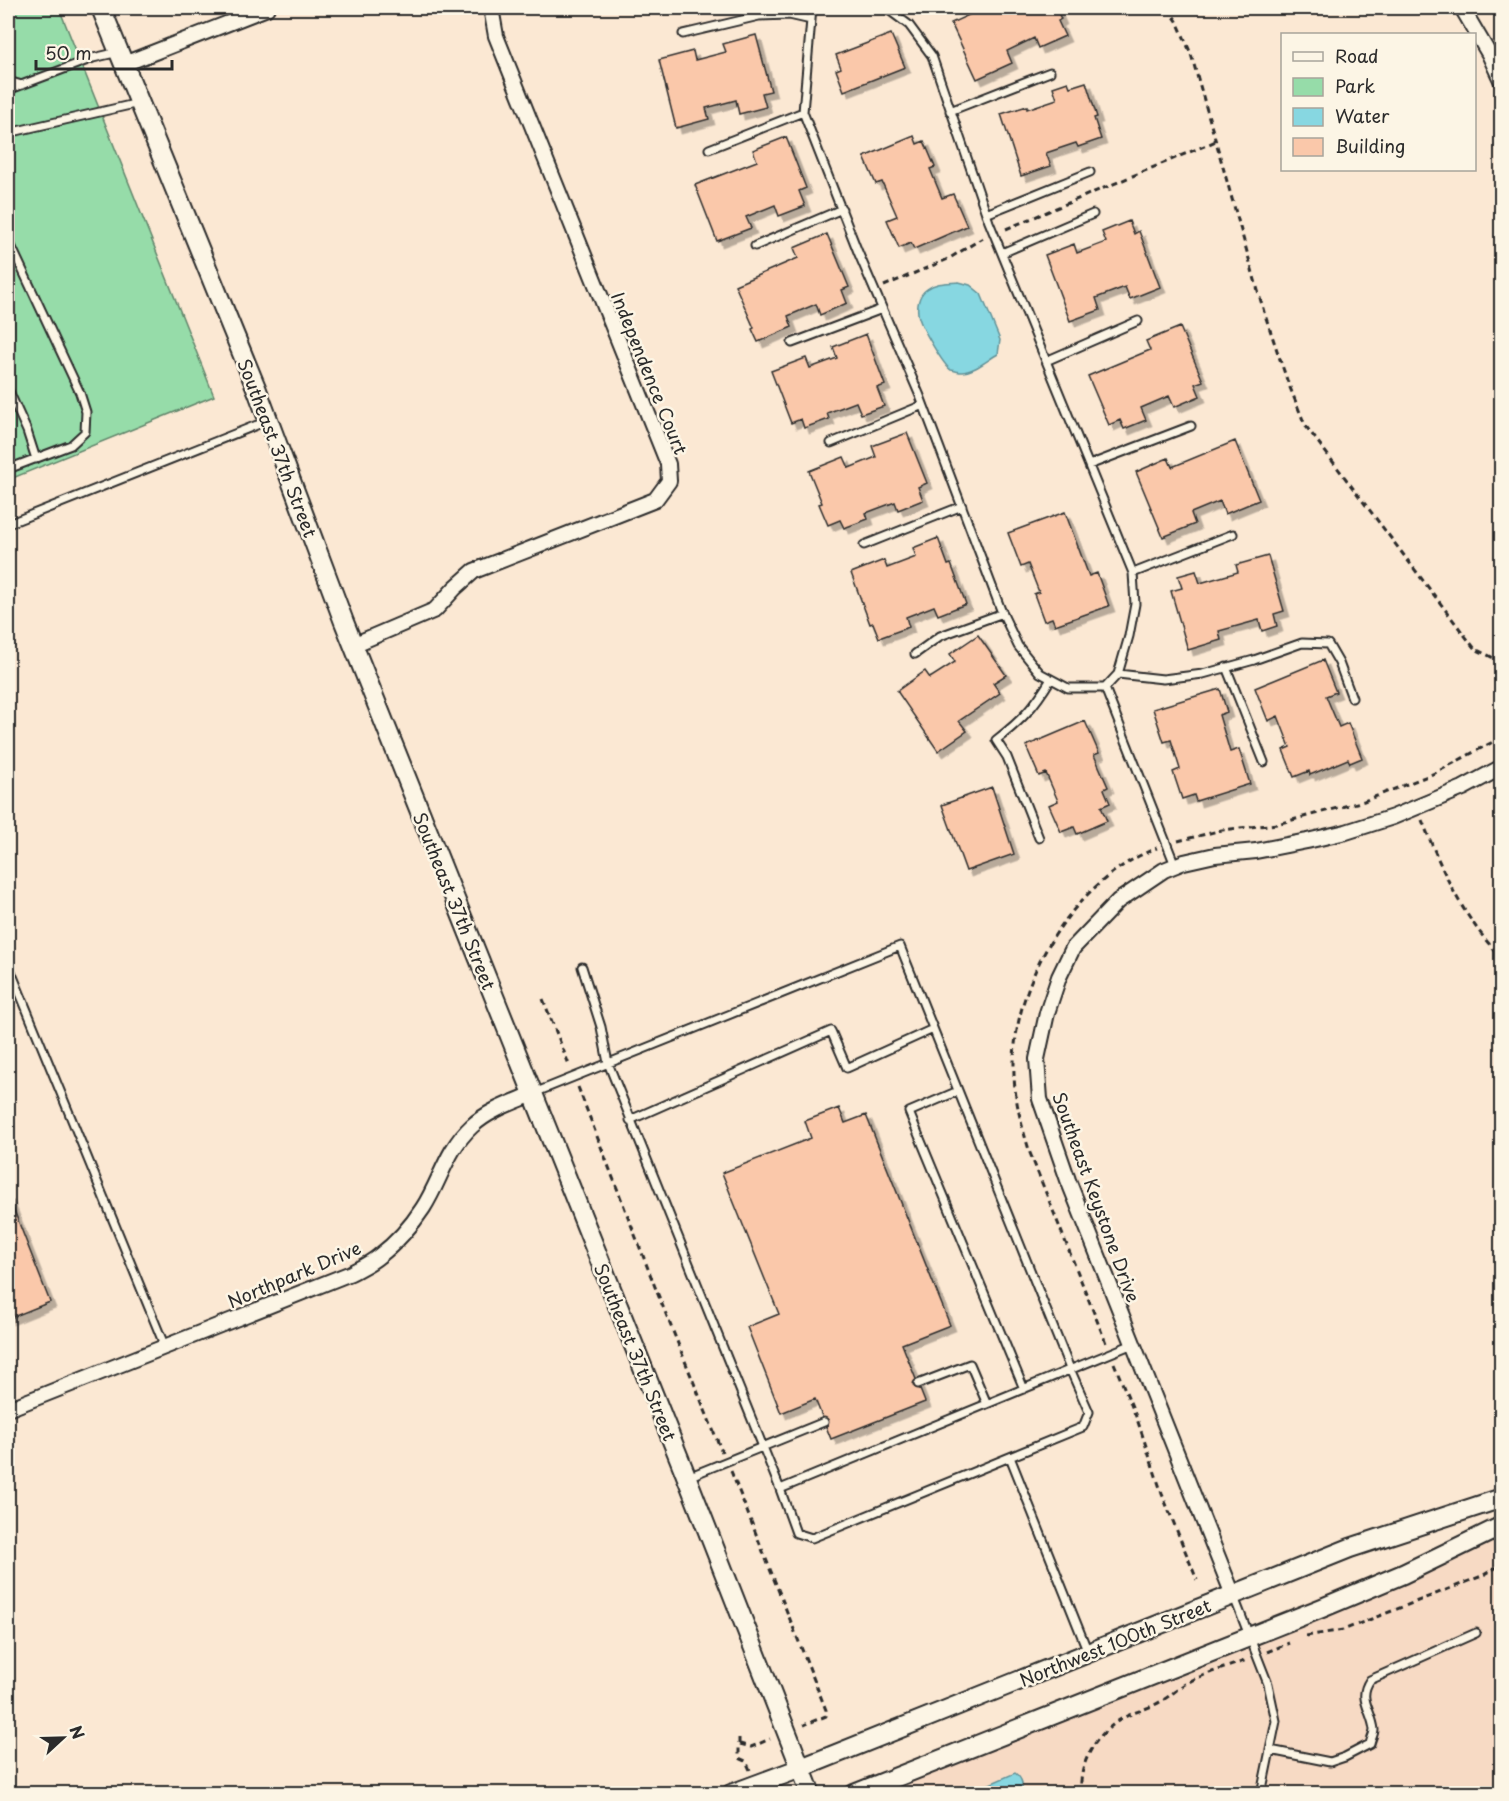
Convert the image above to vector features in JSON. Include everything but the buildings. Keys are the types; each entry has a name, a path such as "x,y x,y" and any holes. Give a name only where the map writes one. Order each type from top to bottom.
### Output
{"street":[{"name":"Southeast 37th Street","path":"101,8 268,421 353,645 687,1478 811,1794"},
{"path":"121,58 267,8"},
{"name":"Independence Court","path":"353,645 435,610 474,571 655,500 669,481 668,464 496,36 491,8"},
{"path":"1462,8 1489,54 1502,82"},
{"name":"Southeast Keystone Drive","path":"1233,1595 1068,1180 1040,1099 1037,1059 1047,1013 1059,977 1074,948 1118,901 1164,870 1215,855 1256,851 1336,834 1393,818 1463,788 1502,767"},
{"name":"Northpark Drive","path":"8,1409 351,1273 379,1256 422,1209 443,1164 471,1127 487,1113 533,1094"},
{"name":"Northwest 100th Street","path":"730,1794 801,1768 1350,1548 1502,1498"},
{"path":"854,1794 1403,1574 1502,1526"}],"lane":[{"path":"812,8 803,112 923,405 1003,613 1018,646 1040,673 1068,688 1105,688 1118,674 1129,636 1135,604 1133,573 986,214 932,56 909,25 886,8"},
{"path":"897,16 904,8"},
{"path":"683,34 759,16 789,15 811,20"},
{"path":"8,90 93,58 121,58"},
{"path":"950,111 1050,72"},
{"path":"8,81 22,85"},
{"path":"8,133 139,103"},
{"path":"709,149 803,112"},
{"path":"986,214 1090,171"},
{"path":"755,246 842,209"},
{"path":"1002,254 1093,214"},
{"path":"8,239 80,393 86,412 85,432 71,445 8,469"},
{"path":"792,343 882,309"},
{"path":"1046,361 1138,321"},
{"path":"8,389 27,431 36,459"},
{"path":"831,443 923,405"},
{"path":"8,524 268,421"},
{"path":"1089,465 1191,426"},
{"path":"864,545 962,506"},
{"path":"1133,573 1233,534"},
{"path":"915,654 940,636 1003,613"},
{"path":"1118,674 1163,679 1203,674 1302,643 1328,644 1339,663 1352,698"},
{"path":"1226,667 1264,762"},
{"path":"1039,838 1006,757 996,740 1019,722 1036,704 1051,679"},
{"path":"1105,688 1175,865"},
{"path":"533,1094 608,1063 900,946 1070,1370 1089,1412 1083,1427 812,1538 796,1533 608,1063 601,1027 582,967"},
{"path":"8,964 165,1347"},
{"path":"630,1120 831,1032 847,1068 933,1029"},
{"path":"958,1091 909,1112 1024,1389"},
{"path":"780,1489 1133,1344"},
{"path":"918,1384 969,1364 987,1404"},
{"path":"687,1478 824,1422"},
{"path":"1010,1457 1088,1653"},
{"path":"1233,1595 1268,1684 1276,1721 1261,1794"},
{"path":"1270,1750 1330,1762 1370,1744 1374,1732 1364,1697 1365,1688 1370,1680 1476,1633"}],"path":[{"path":"1168,8 1177,21 1191,54 1264,312 1305,425 1475,649 1502,662"},
{"path":"874,290 948,259 977,240 1216,141"},
{"path":"1197,1580 1162,1494 1137,1419 1030,1153 1015,1092 1016,1031 1023,1002 1035,971 1049,944 1066,919 1114,873 1145,853 1222,830 1277,824 1364,801 1436,773 1502,737"},
{"path":"1418,808 1453,893 1483,939 1502,958"},
{"path":"543,999 657,1292 826,1710 826,1716 751,1747 740,1744 739,1738"}],"shaded area":[{"path":"1501,1522 1501,1793 841,1794 850,1784 874,1774"}],"green space":[{"path":"8,8 59,8 214,396 8,480"}],"water":[{"path":"959,282 970,285 981,294 1000,340 998,354 965,372 951,370 947,367 924,330 918,310 918,302 927,289 938,284"},
{"path":"1015,1773 1022,1782 1021,1793 963,1793 983,1787"}]}
